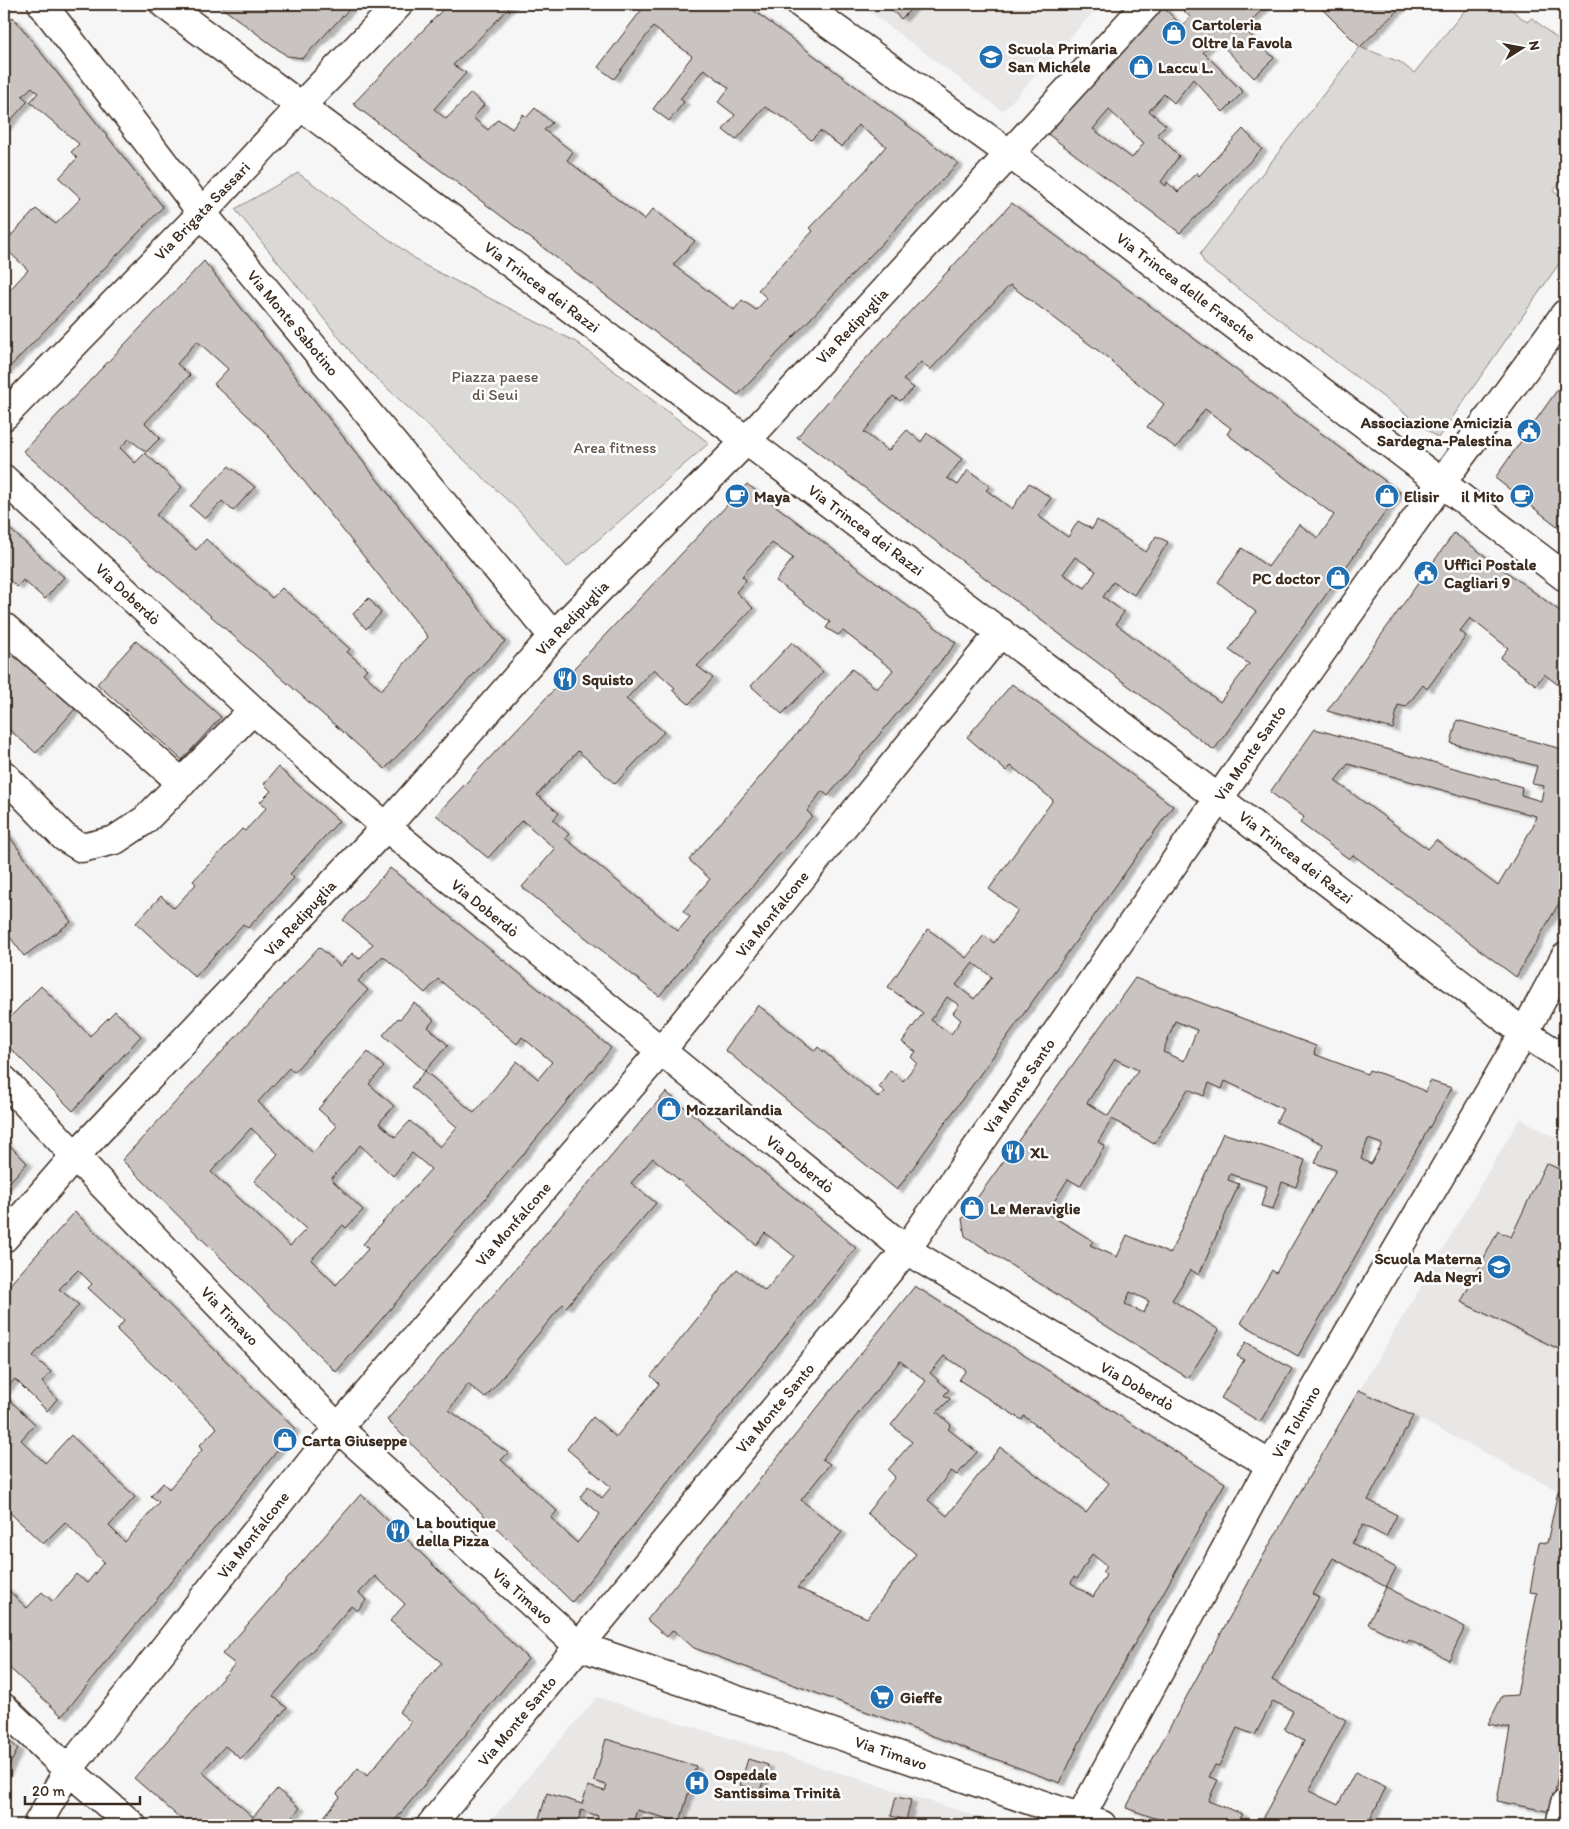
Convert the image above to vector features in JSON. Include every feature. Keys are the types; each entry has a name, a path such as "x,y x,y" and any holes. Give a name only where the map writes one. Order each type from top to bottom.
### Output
{"street":[{"name":"Via Monte Sabotino","path":"42,4 202,213 553,636"},
{"name":"Via Trincea dei Razzi","path":"164,4 1001,632 1524,1033 1565,1059"},
{"name":"Via Brigata Sassari","path":"4,416 202,213 399,4"},
{"name":"Via Trincea delle Frasche","path":"801,4 1010,154 1565,577"},
{"name":"Via Redipuglia","path":"4,1238 75,1156 386,827 553,636 746,441 1146,4"},
{"name":"Via Monte Santo","path":"431,1825 906,1250 1219,798 1442,482 1565,314"},
{"name":"Via Doberdò","path":"4,479 253,710 386,827 660,1052 906,1250 1271,1465"},
{"path":"4,627 182,783"},
{"name":"Via Monfalcone","path":"37,1825 68,1770 338,1428 660,1052 1001,632"},
{"path":"4,775 64,837 82,848 115,840 145,820 253,710"},
{"name":"Via Tolmino","path":"1091,1822 1271,1465 1524,1033 1565,957"},
{"path":"4,1080 75,1156"},
{"name":"Via Timavo","path":"75,1156 338,1428 579,1646 1091,1822"},
{"path":"4,1708 68,1770 132,1825"},
{"path":"1560,1825 1565,1803"}],"shaded area":[{"name":"Scuola Primaria San Michele","path":"859,4 1101,4 1005,109 1001,110"},
{"name":"Scuola Materna Ada Negri","path":"1520,1118 1565,1143 1565,1493 1413,1416 1359,1391"},
{"name":"Ospedale Santissima Trinità","path":"597,1697 739,1741 1005,1825 487,1825"}],"green space":[{"path":"1470,4 1504,4 1527,22 1532,18 1565,45 1565,177 1553,191 1565,200 1565,255 1438,438 1205,264 1200,254 1360,47 1400,62 1414,73"},
{"path":"298,173 424,265 576,342 709,443 567,567 519,511 358,361 235,209"}],"building":[{"path":"217,4 354,4 303,58 287,56"},
{"path":"448,4 513,4 453,65 466,73 434,109 446,119 471,93 484,105 473,118 488,130 498,119 512,129 523,114 527,117 535,108 552,123 544,130 573,152 567,160 644,220 653,209 695,241 673,265 734,310 742,300 756,310 767,298 758,290 813,231 809,228 866,170 886,146 858,125 842,147 820,131 811,140 787,120 765,107 736,140 723,130 735,115 718,102 729,88 704,69 680,99 684,102 669,121 653,109 692,56 653,27 614,79 598,67 643,8 639,4 745,4 958,163 738,395 353,104"},
{"path":"885,4 916,4 901,19"},
{"path":"1177,4 1267,4 1244,29 1274,58 1254,78 1216,39 1203,52 1243,92 1223,112 1193,79 1174,103 1164,94 1149,111 1166,125 1157,134 1179,156 1161,182 1166,186 1167,182 1178,192 1197,172 1199,176 1243,129 1262,149 1180,233 1045,132 1162,6 1182,26 1190,17","holes":["1109,110 1133,132 1132,134 1144,143 1132,158 1093,129"]},
{"path":"1317,4 1404,4 1360,47"},
{"path":"13,17 163,207 4,373 4,296 28,270 4,247 4,243 36,209 56,224 81,198 59,178 77,158 71,152 79,144 30,102 38,93 32,87 22,96 28,101 4,128 4,28"},
{"path":"1012,203 1400,492 1214,750 797,437 856,369","holes":["1010,285 1112,361 1164,404 1147,427 1176,448 1205,409 1231,428 1227,434 1334,515 1318,538 1299,524 1268,567 1242,548 1218,582 1256,612 1229,650 1249,664 1220,702 1116,624 1124,612 1103,597 1113,582 1134,595 1168,542 1156,536 1146,552 1097,520 1092,529 1078,521 1068,537 1038,516 1051,498 1029,483 1012,509 986,490 990,486 968,470 958,485 947,478 962,459 927,433 921,442 907,430 888,451 864,432 893,396 900,401 914,388 903,380 921,362 930,370","1075,557 1096,571 1085,588 1063,574"]},
{"path":"204,261 505,641 385,769 23,451","holes":["197,341 228,369 214,384 264,431 428,637 381,690 363,673 367,669 347,652 350,649 282,588 272,598 206,539 196,550 156,515 182,487 145,453 135,463 120,448 129,439 146,452 160,438 145,423 190,375 177,364"]},
{"path":"1565,379 1565,532 1495,478"},
{"path":"229,466 255,487 233,511 222,501 205,519 190,506"},
{"path":"747,484 956,643 828,796 822,791 807,811 812,816 659,996 522,887 555,849 522,820 488,858 436,815","holes":["772,543 793,558 776,581 830,622 826,628 838,635 843,631 893,670 877,689 852,669 689,860 710,879 683,911 690,917 678,931 565,838 569,834 553,820 559,813 537,795 578,751 615,784 664,732 626,699 654,669 675,688 672,690 689,704 713,678 697,666 753,608 736,592 746,580 742,576"]},
{"path":"4,524 64,577 45,599 23,580 17,587 4,575"},
{"path":"1454,533 1565,615 1565,690 1544,674 1536,685 1500,658 1508,648 1470,618 1460,631 1466,636 1427,689 1423,685 1406,707 1398,705 1393,729 1327,711"},
{"path":"369,598 381,613 366,629 353,614"},
{"path":"136,641 221,717 182,760 97,684"},
{"path":"792,642 823,672 782,714 751,686"},
{"path":"4,647 75,709 36,753 4,725"},
{"path":"1012,684 1173,806 897,1190 725,1050 758,1005 815,1051 818,1047 879,1098 885,1092 879,1087 890,1070 903,1081 917,1063 911,1057 916,1052 902,1042 923,1013 888,987 928,929 966,958 984,935 994,943 1018,910 989,889 1053,800 1011,766 1006,771 967,737","holes":["973,963 992,977 974,999 956,985","947,997 959,1005 953,1013 961,1020 951,1034 931,1020"]},
{"path":"1457,720 1565,750 1565,893 1516,977 1353,855 1349,859 1300,823 1304,817 1270,792 1315,729 1522,787 1521,795 1541,801 1544,786 1532,784 1537,766 1451,743","holes":["1348,764 1536,816 1533,826 1498,886 1436,840 1428,849 1335,781"]},
{"path":"278,767 339,821 290,874 294,878 248,928 243,924 195,977 136,923 161,896 174,908 196,884 193,881 242,829 245,831 267,807 260,802 271,791 264,784"},
{"path":"4,829 71,922 24,956 4,929"},
{"path":"390,868 611,1048 523,1155 336,1372 122,1160 319,947 340,966 352,953 359,959 373,944 343,920","holes":["383,956 425,993 438,979 517,1044 522,1037 552,1062 538,1079 517,1061 474,1113 425,1071 411,1087 457,1127 440,1147 410,1121 395,1137 379,1123 394,1106 369,1084 384,1067 368,1052 318,1109 337,1126 313,1153 258,1102 289,1068 294,1072 368,990 358,981","251,1128 278,1154 254,1181 306,1229 290,1246 211,1172","360,1145 393,1176 412,1153 431,1169 363,1244 368,1249 336,1285 311,1260 343,1225 346,1228 363,1210 331,1179"]},
{"path":"1135,978 1316,1046 1314,1054 1367,1074 1369,1070 1404,1081 1426,1092 1430,1081 1452,1088 1298,1356 1241,1323 1272,1270 1276,1273 1336,1170 1315,1163 1323,1144 1276,1122 1283,1109 1225,1081 1222,1089 1209,1083 1204,1096 1188,1089 1154,1144 1112,1119 1098,1142 1105,1146 1080,1186 1068,1179 1047,1213 1093,1241 1090,1245 1117,1257 1127,1235 1170,1254 1223,1133 1305,1160 1296,1187 1282,1182 1273,1209 1261,1206 1267,1186 1230,1174 1228,1180 1239,1184 1199,1275 1191,1270 1172,1300 1219,1330 1188,1378 965,1236 962,1219","holes":["1175,1021 1197,1030 1184,1061 1163,1052","1115,1059 1138,1070 1108,1116 1087,1103","1368,1139 1382,1144 1371,1164 1361,1159","1130,1292 1149,1301 1144,1313 1125,1304"]},
{"path":"41,986 90,1036 115,1011 141,1036 73,1111 4,1042 4,1023"},
{"path":"414,1003 434,1020 428,1027 448,1045 425,1071 383,1035"},
{"path":"666,1092 856,1248 572,1602 387,1420","holes":["653,1158 756,1245 765,1233 794,1256 765,1291 737,1269 651,1376 659,1384 616,1437 593,1417 567,1449 611,1487 602,1498 588,1486 580,1497 600,1514 577,1543 551,1518 557,1511 501,1460 508,1453 449,1410 468,1384 485,1398 563,1304 566,1307 656,1203 631,1183"]},
{"path":"4,1140 27,1163 4,1188"},
{"path":"1546,1163 1565,1172 1565,1352 1461,1302 1498,1231 1511,1237"},
{"path":"75,1212 295,1429 62,1716 4,1663 4,1586 27,1608 42,1592 53,1602 76,1574 87,1583 104,1562 65,1522 43,1544 4,1507 4,1395 35,1424 21,1440 45,1463 71,1435 135,1497 109,1526 125,1542 159,1502 151,1496 163,1483 169,1489 202,1450 199,1446 217,1428 117,1330 124,1321 88,1288 92,1284 78,1270 59,1289 79,1305 33,1356 51,1372 42,1382 57,1399 47,1411 15,1379 4,1391 4,1291"},
{"path":"915,1286 1225,1483 1080,1741 1060,1783 694,1648 673,1630 667,1637 647,1620","holes":["944,1356 966,1370 959,1380 1022,1420 1024,1416 1109,1483 1086,1513 1000,1447 947,1516 928,1500 951,1471 957,1475 977,1452 948,1429 951,1425 937,1412 950,1399 944,1395 949,1390 930,1373","900,1361 926,1381 891,1425 912,1442 888,1470 895,1477 867,1513 916,1554 867,1618 797,1588 842,1532 801,1500 830,1464 822,1459","1092,1554 1107,1566 1102,1572 1106,1575 1093,1597 1071,1583 1074,1577 1077,1579"]},
{"path":"1246,1342 1292,1369 1260,1422 1221,1398 1244,1360 1237,1356"},
{"path":"1359,1390 1413,1416 1368,1500 1397,1515 1386,1537 1363,1525 1352,1543 1396,1568 1386,1587 1333,1558 1313,1594 1319,1597 1272,1680 1346,1720 1309,1791 1338,1805 1355,1772 1386,1787 1370,1820 1389,1825 1259,1825 1304,1741 1284,1729 1293,1711 1273,1701 1255,1735 1237,1728 1219,1766 1215,1765 1209,1777 1218,1780 1208,1801 1243,1814 1236,1825 1175,1825 1126,1808 1258,1565"},
{"path":"1558,1491 1565,1493 1565,1741 1551,1812 1497,1801 1510,1728 1488,1724 1502,1696 1517,1695 1537,1593 1530,1592 1539,1542 1547,1543"},
{"path":"361,1494 528,1659 391,1825 321,1825 319,1823 340,1797 337,1794 358,1768 367,1776 411,1722 399,1712 442,1663 390,1621 405,1604 375,1576 359,1593 366,1600 357,1611 351,1606 273,1696 287,1708 241,1759 225,1746 202,1772 253,1817 277,1789 300,1808 285,1825 188,1825 134,1778 235,1664 222,1654"},
{"path":"1386,1587 1465,1627 1449,1660 1409,1640 1407,1643 1368,1624"},
{"path":"4,1736 18,1749 4,1775"},
{"path":"606,1739 696,1766 680,1822 637,1810 632,1825 595,1825 598,1816 581,1810 577,1825 537,1825 547,1793 582,1804 588,1786 605,1791 607,1785 594,1781"},
{"path":"748,1759 768,1765 760,1791 740,1785"},
{"path":"896,1797 911,1800 906,1820 891,1816"}],"place":[{"name":"Cartoleria Oltre la Favola","path":"1174,33"},
{"name":"Scuola Primaria San Michele","path":"991,57"},
{"name":"Laccu L.","path":"1141,67"},
{"name":"Associazione Amicizia Sardegna-Palestina","path":"1529,431"},
{"name":"Maya","path":"737,496"},
{"name":"Elisir","path":"1387,496"},
{"name":"il Mito","path":"1522,496"},
{"name":"Uffici Postale Cagliari 9","path":"1426,573"},
{"name":"PC doctor","path":"1338,578"},
{"name":"Squisto","path":"565,679"},
{"name":"Mozzarilandia","path":"669,1109"},
{"name":"XL","path":"1013,1152"},
{"name":"Le Meraviglie","path":"972,1208"},
{"name":"Scuola Materna Ada Negri","path":"1499,1267"},
{"name":"Carta Giuseppe","path":"285,1440"},
{"name":"La boutique della Pizza","path":"398,1531"},
{"name":"Gieffe","path":"882,1697"},
{"name":"Ospedale Santissima Trinità","path":"697,1783"}],"park label":[{"name":"Piazza paese di Seui","path":"495,385"},
{"name":"Area fitness","path":"615,447"}]}
